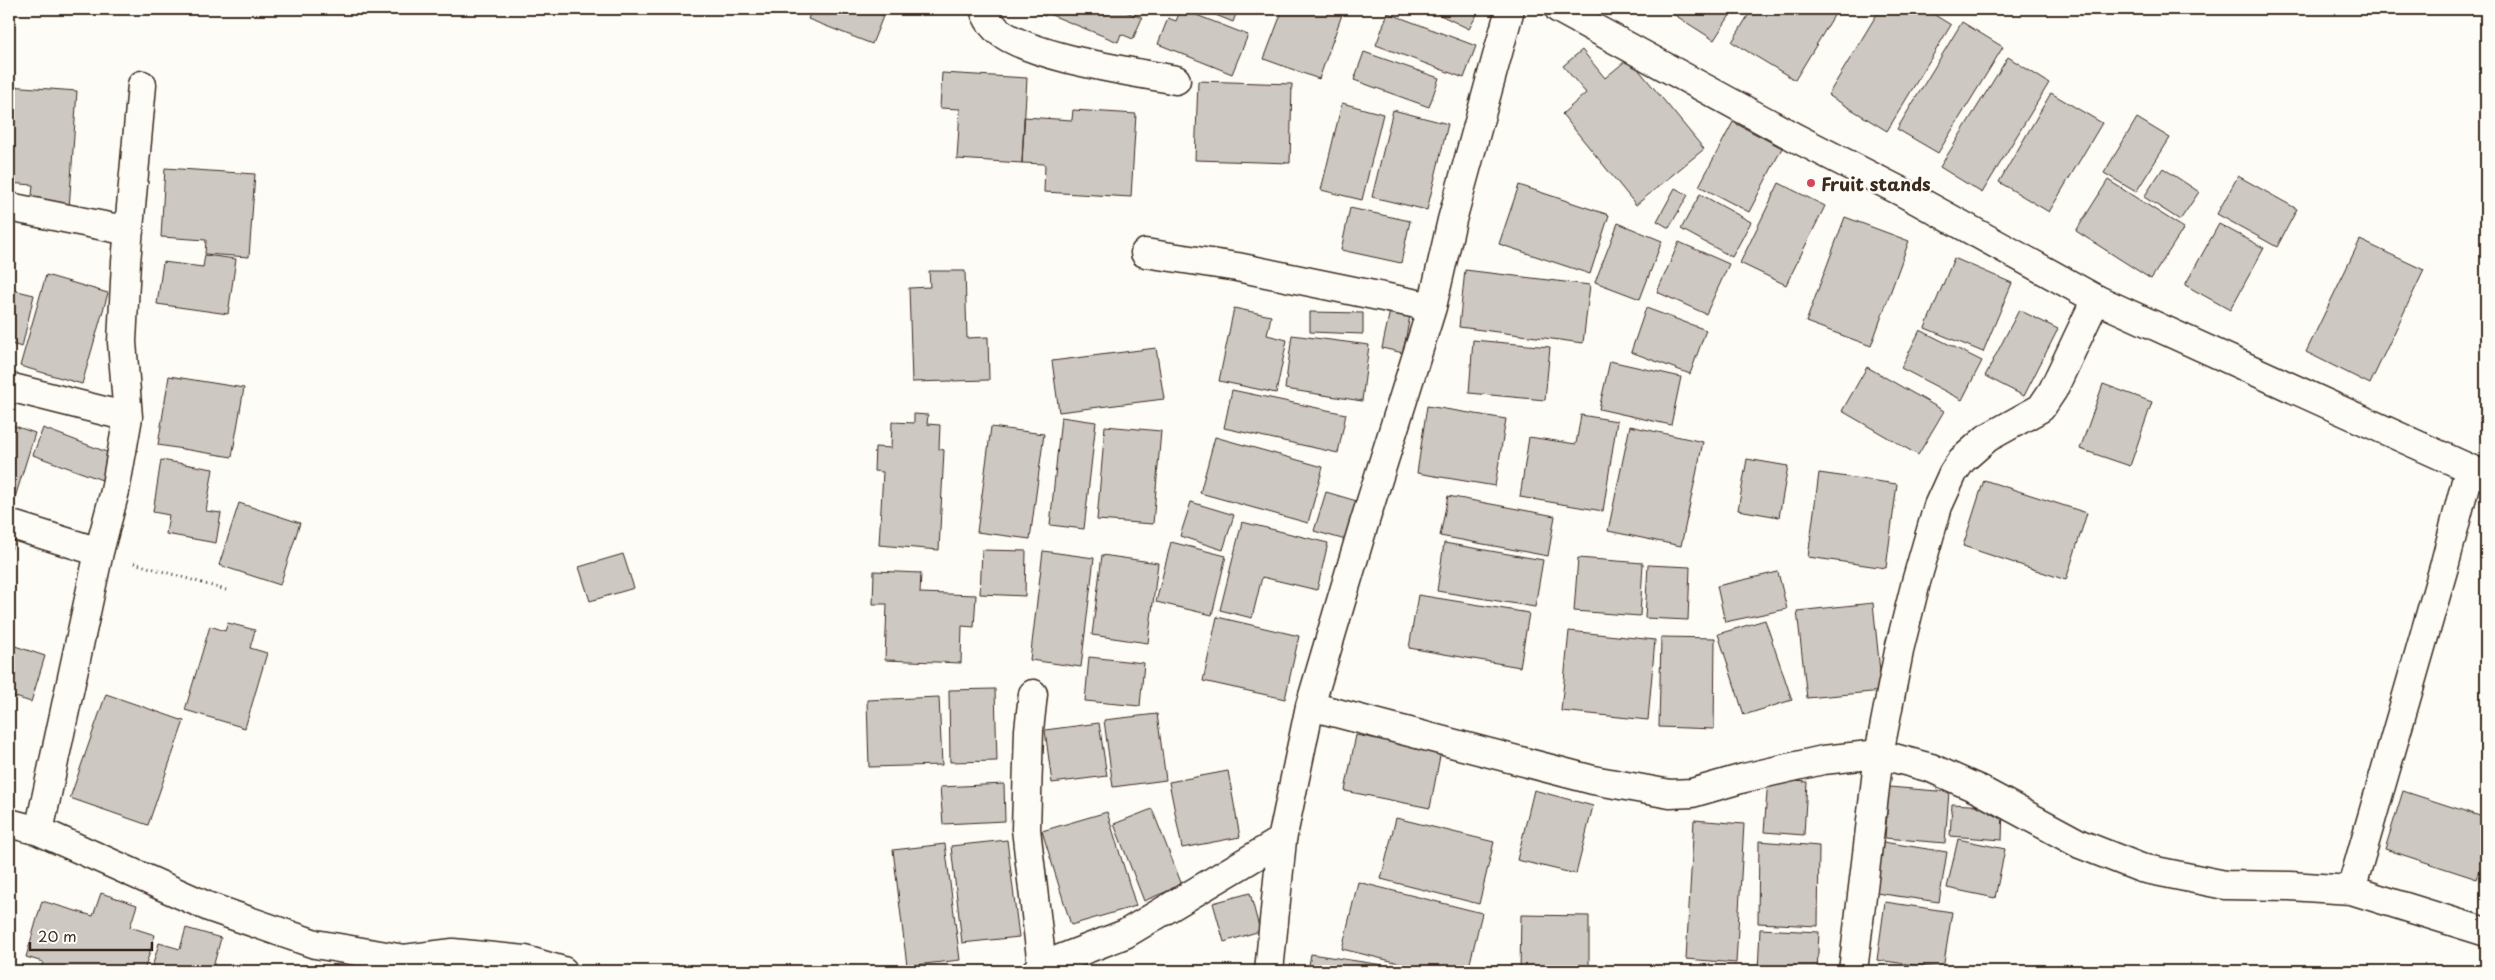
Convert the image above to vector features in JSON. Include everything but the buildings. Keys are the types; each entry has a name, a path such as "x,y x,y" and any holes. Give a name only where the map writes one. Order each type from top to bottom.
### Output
{"main road":[{"path":"984,9 995,29 1025,46 1088,63 1176,80"},
{"path":"1269,971 1282,840 1310,706 1363,527 1432,307 1452,220 1510,9"},
{"path":"1559,9 1796,138 1904,193 2096,299 2478,472 2444,567 2351,890"},
{"path":"39,831 115,491 128,417 122,342 129,231 142,85"},
{"path":"9,207 129,231"},
{"path":"1145,253 1237,266 1432,307"},
{"path":"1853,971 1879,754 1900,646 1938,506 1958,466 1972,450 2011,423 2041,408 2054,390 2096,299"},
{"path":"9,387 128,417"},
{"path":"9,524 100,552"},
{"path":"1033,694 1029,730 1026,830 1039,969 1125,934 1282,840"},
{"path":"1310,706 1593,780 1670,794 1692,792 1822,760 1879,754 1931,768 1978,789 2080,844 2141,868 2225,885 2290,886 2351,890 2486,932"},
{"path":"9,823 39,831 209,907 315,944 403,965 453,953 525,960 563,971"}],"path":[{"path":"100,552 226,590"}],"place":[{"name":"Fruit stands","path":"1811,183"}]}
